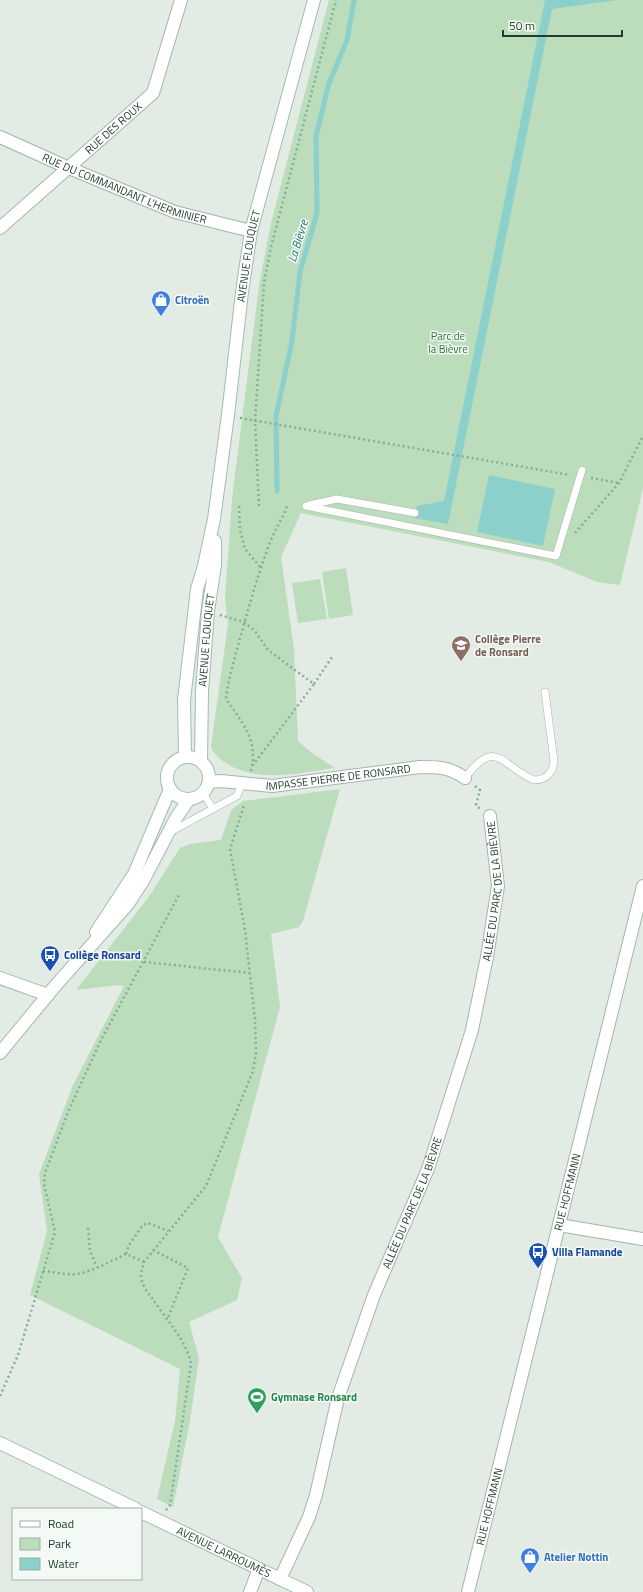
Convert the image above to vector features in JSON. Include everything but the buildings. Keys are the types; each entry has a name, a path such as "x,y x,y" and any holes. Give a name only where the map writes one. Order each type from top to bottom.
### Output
{"street":[{"name":"RUE DES ROUX","path":"0,228 153,93 181,0"},
{"name":"AVENUE FLOUQUET","path":"185,757 184,700 194,612 197,589 204,566 214,519 251,231 314,0"},
{"name":"RUE DU COMMANDANT L'HERMINIER","path":"0,137 68,168 175,212 251,231"},
{"name":"AVENUE FLOUQUET","path":"209,782 208,770 200,761 202,691 208,611 215,565 214,519"},
{"path":"200,761 196,758 185,757 179,759 170,766 166,778 170,789 178,797 189,799 203,793 209,782"},
{"name":"IMPASSE PIERRE DE RONSARD","path":"209,782 221,781 272,786 420,767 438,767 454,770 465,778"},
{"path":"78,960 134,874 170,789"},
{"path":"0,1053 78,960 128,904 143,881 167,834 189,799"},
{"name":"ALLÉE DU PARC DE LA BIÈVRE","path":"280,1579 309,1517 316,1495 338,1398 374,1295 428,1169 472,1030 487,958 498,886 490,816"},
{"name":"RUE HOFFMANN","path":"468,1592 559,1224 638,929 643,886"},
{"path":"0,978 48,995"},
{"path":"559,1224 643,1239"},
{"path":"0,1443 134,1508"},
{"name":"AVENUE LARROUMÈS","path":"142,1512 307,1592"},
{"path":"250,1592 259,1569"}],"lane":[{"path":"415,513 337,499 306,506 556,556 581,473"},
{"path":"465,778 480,760 497,756 534,780 545,778 550,774 554,762 545,692"},
{"path":"167,834 237,796 245,784"},
{"path":"203,793 213,809"}],"path":[{"path":"259,506 256,420 264,283 270,247 336,0"},
{"path":"256,420 564,474"},
{"path":"572,538 619,483 643,436"},
{"path":"571,475 581,473 619,483"},
{"path":"239,506 240,530 245,549 261,569"},
{"path":"287,506 282,520 269,545 244,622 228,685 226,699 247,729 252,743 253,765 314,684 332,657"},
{"path":"232,618 244,622 255,631 268,650 314,684"},
{"path":"465,778 480,790 476,805 484,813 490,816"},
{"path":"159,1520 170,1505 191,1370 190,1356 187,1349 143,1285 141,1270 144,1262 153,1250 206,1186 253,1070 256,1053 256,1039 250,973 245,930 231,864 230,849 246,801 245,784"},
{"path":"0,1396 18,1355 42,1271 55,1232 44,1184 45,1173 68,1112 101,1040 180,893"},
{"path":"144,962 250,973"},
{"path":"42,1271 77,1274 126,1254 129,1245 143,1225 148,1223 168,1231"},
{"path":"88,1228 90,1251 97,1267"},
{"path":"153,1250 188,1268 167,1320"},
{"path":"126,1254 144,1262"}],"green space":[{"name":"Parc de la Bièvre","path":"329,0 643,0 643,488 620,585 597,582 549,562 301,513 281,557 294,649 298,741 312,753 335,768 293,774 264,775 237,769 224,762 214,753 211,746 228,624 225,599 232,498 259,286 271,223"},
{"path":"346,568 353,615 329,619 322,572"},
{"path":"320,579 327,619 298,623 292,583"},
{"path":"340,789 303,921 299,927 271,934 280,1007 218,1237 242,1278 237,1300 189,1322 199,1358 190,1421 173,1507 157,1499 175,1421 180,1369 30,1295 47,1231 39,1174 73,1085 124,986 119,985 76,990 148,898 180,848 190,844 221,840 231,810 243,801"}],"water":[{"path":"545,0 618,0 552,9 448,524 414,518 417,506 444,501"},
{"path":"489,475 555,489 543,546 477,532"}],"waterway":[{"name":"La Bièvre","path":"277,491 276,416 292,341 300,272 317,213 316,137 328,86 347,40 354,0"}],"place":[{"name":"Citroën","path":"161,317"},
{"name":"Collège Pierre de Ronsard","path":"461,662"},
{"name":"Collège Ronsard","path":"50,972"},
{"name":"Villa Flamande","path":"538,1269"},
{"name":"Gymnase Ronsard","path":"257,1414"},
{"name":"Atelier Nottin","path":"530,1574"}]}
